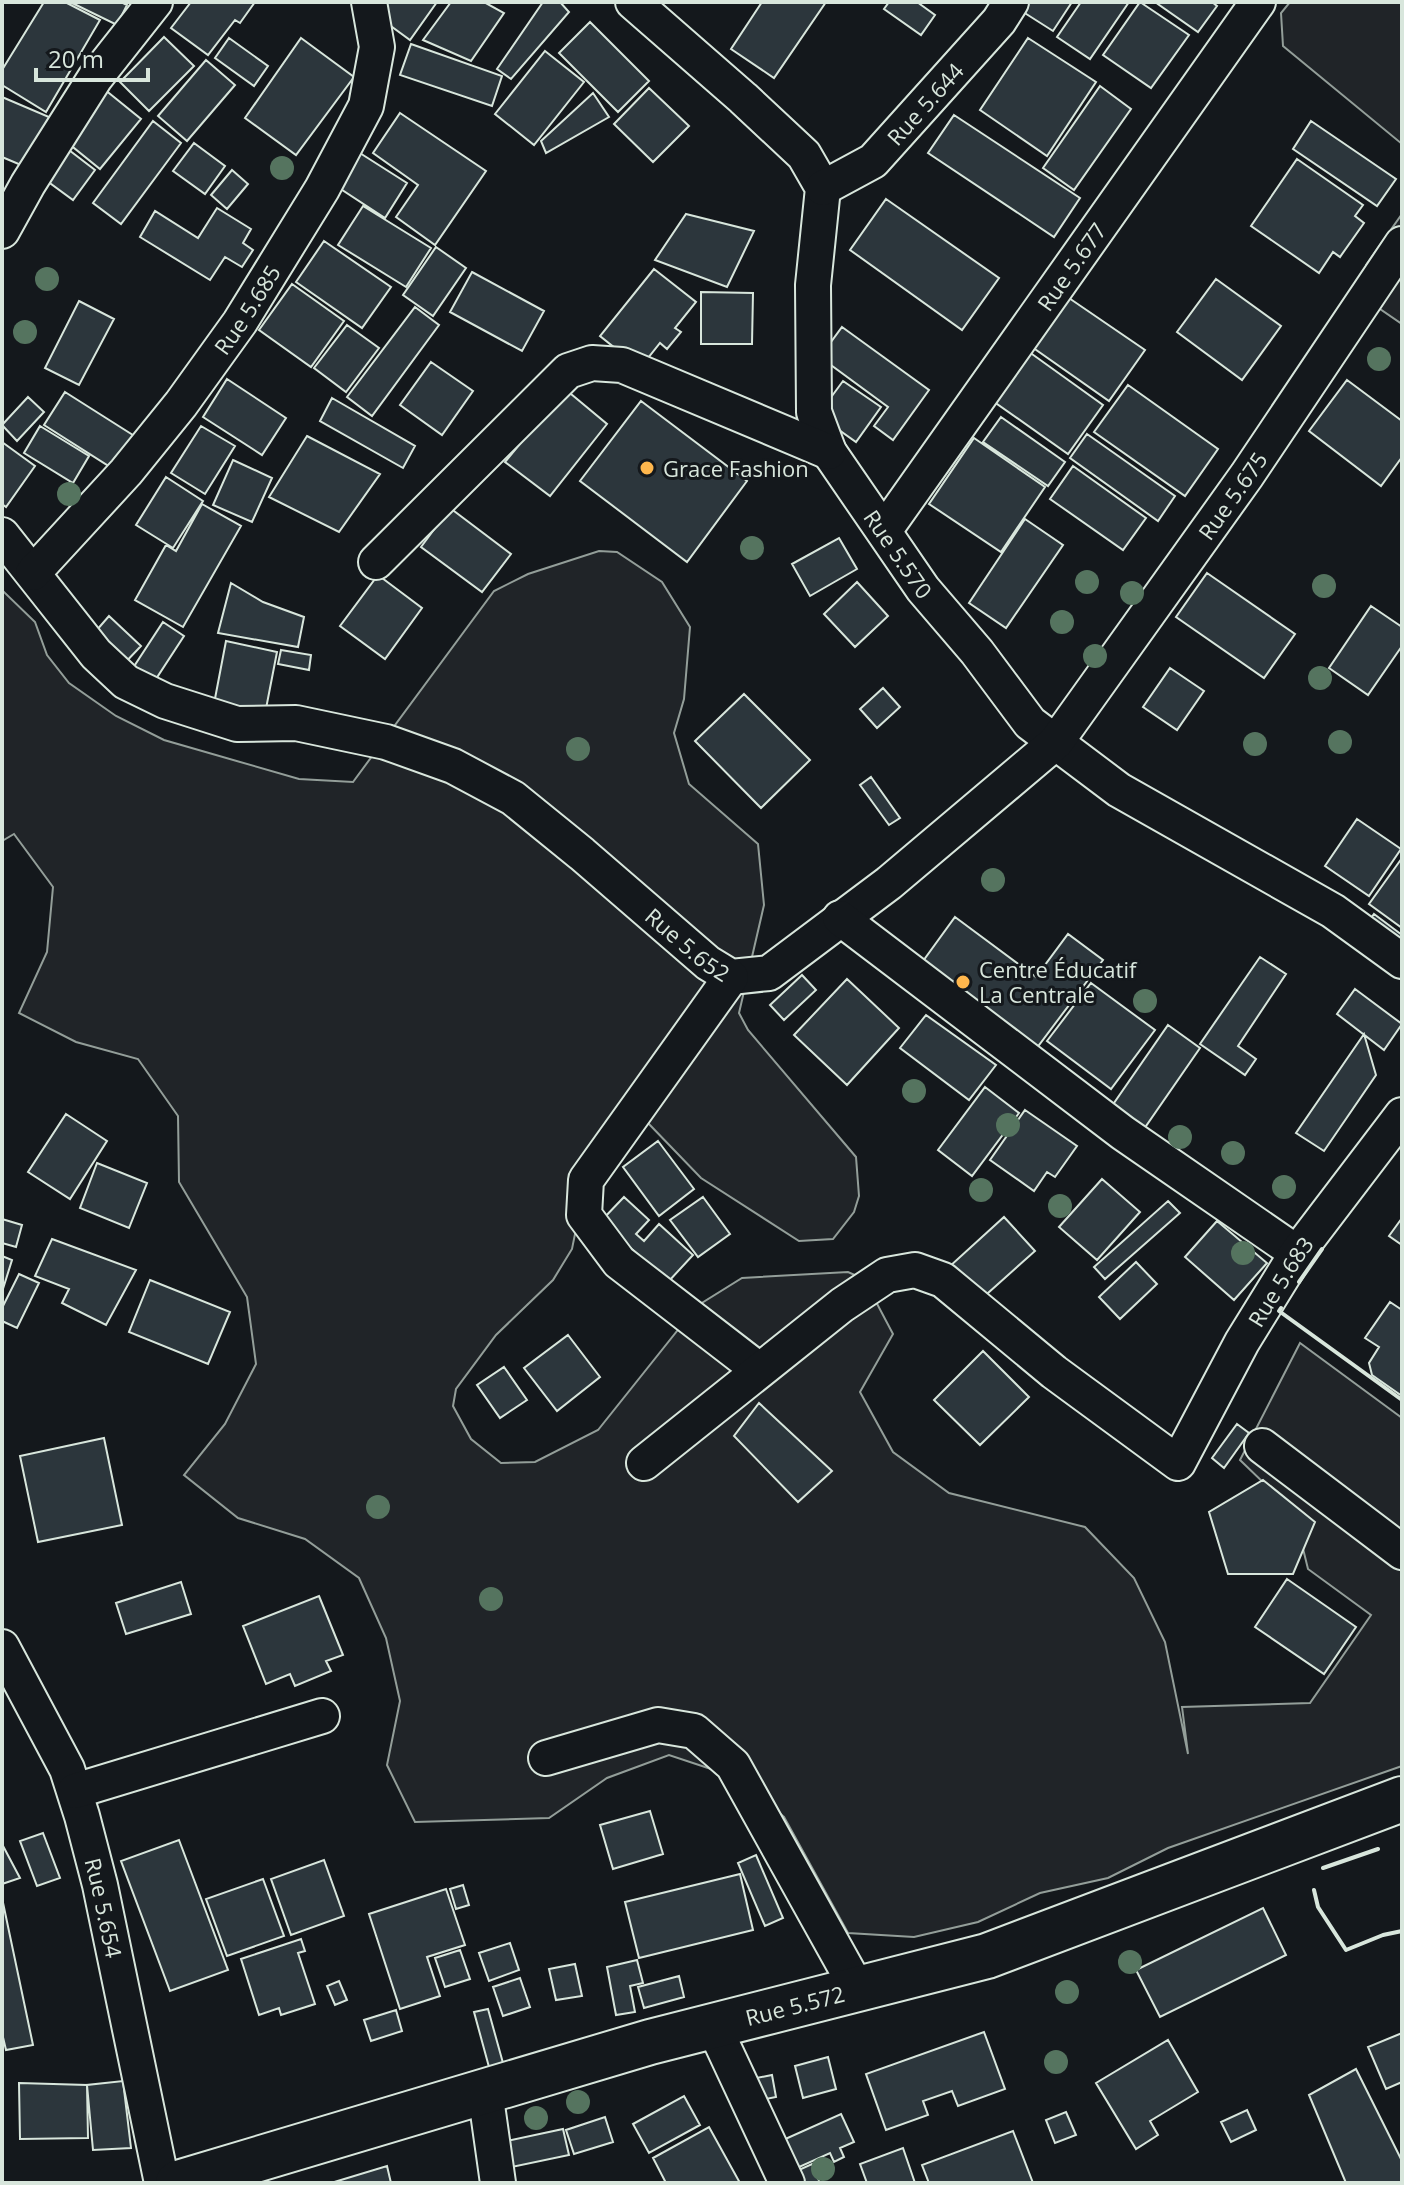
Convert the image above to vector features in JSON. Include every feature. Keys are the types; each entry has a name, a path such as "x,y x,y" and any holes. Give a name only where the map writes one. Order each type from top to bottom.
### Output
{"street":[{"path":"2,231 95,78 155,2"},
{"name":"Rue 5.685","path":"33,573 126,472 181,404 240,322 322,189 366,106 377,47 369,2"},
{"path":"633,2 804,155 823,188"},
{"name":"Rue 5.644","path":"823,188 873,161 999,21 1011,2"},
{"name":"Rue 5.677","path":"884,531 1258,2"},
{"name":"Rue 5.570","path":"823,188 813,285 811,354 814,412 829,452 923,589 977,652 1030,723 1119,790 1333,911 1402,961"},
{"name":"Rue 5.675","path":"1056,742 1247,475 1402,244"},
{"path":"376,562 568,371 592,363 622,365 829,452"},
{"name":"Rue 5.652","path":"2,535 96,654 126,682 165,701 237,724 296,723 386,742 453,766 513,798 708,963 731,977 769,973 889,883 1056,742"},
{"path":"840,918 1123,1133 1297,1253"},
{"path":"644,1463 759,1370 619,1262 584,1215 586,1180 731,977"},
{"name":"Rue 5.683","path":"759,1370 842,1305 887,1275 915,1270 943,1280 1054,1372 1178,1463 1242,1342 1297,1253 1402,1115"},
{"path":"1262,1446 1402,1552"},
{"name":"Rue 5.654","path":"2,1647 67,1769 75,1791 100,1885 162,2183"},
{"path":"75,1791 322,1716"},
{"path":"546,1758 658,1725 694,1731 733,1765 857,1988"},
{"name":"Rue 5.572","path":"178,2183 222,2176 485,2091 713,2025 987,1956 1402,1799"},
{"path":"713,2025 787,2183"},
{"path":"485,2091 498,2183"}],"shaded area":[{"path":"1290,2 1402,2 1402,144 1283,46 1281,13"},
{"path":"1402,214 1402,324 1364,298 1366,265"},
{"path":"599,551 617,552 662,582 690,627 684,699 674,733 689,784 758,844 764,905 739,1013 748,1030 856,1157 859,1196 854,1212 833,1239 799,1241 701,1178 647,1122 586,1180 572,1249 553,1280 496,1335 456,1389 453,1406 471,1439 501,1463 535,1462 598,1430 697,1306 742,1278 848,1272 864,1279 893,1334 860,1392 893,1452 949,1493 1085,1527 1134,1578 1165,1642 1188,1754 1182,1707 1310,1703 1371,1615 1308,1569 1294,1512 1240,1460 1300,1343 1402,1418 1402,1766 1168,1848 1108,1878 1040,1893 978,1922 914,1937 848,1933 784,1817 735,1777 669,1755 607,1778 549,1818 415,1822 387,1765 400,1701 386,1638 359,1578 305,1539 238,1518 184,1475 225,1424 256,1364 247,1297 179,1182 178,1116 138,1059 76,1042 19,1013 47,952 53,887 14,834 2,841 2,590 35,622 47,655 69,683 116,716 164,740 299,779 353,782 494,591 528,574"}],"building":[{"path":"44,2 65,2 100,20 46,112 2,85 2,70"},
{"path":"70,2 121,2 127,5 117,25"},
{"path":"191,2 255,2 240,23 235,20 208,55 171,28"},
{"path":"371,2 437,2 410,40 373,13"},
{"path":"451,2 484,2 504,13 471,61 423,40"},
{"path":"543,2 560,2 569,12 511,79 497,69"},
{"path":"762,2 826,2 774,78 731,49"},
{"path":"889,2 917,2 935,15 921,35 884,9"},
{"path":"1025,2 1072,2 1053,31 1020,10"},
{"path":"1081,2 1129,2 1090,59 1057,37"},
{"path":"1140,2 1189,35 1151,88 1103,55"},
{"path":"1155,2 1212,2 1217,6 1198,32"},
{"path":"590,22 649,81 618,112 559,53"},
{"path":"164,37 194,66 149,111 120,82"},
{"path":"229,38 268,66 254,86 215,58"},
{"path":"301,38 354,77 296,155 245,118"},
{"path":"1028,38 1096,82 1047,156 980,110"},
{"path":"411,44 502,76 492,106 400,75"},
{"path":"545,51 584,82 534,145 495,114"},
{"path":"206,60 235,85 187,141 158,116"},
{"path":"1100,86 1131,109 1074,190 1043,168"},
{"path":"649,88 689,126 653,162 614,124"},
{"path":"104,89 141,119 100,169 63,139"},
{"path":"593,93 609,117 546,153 541,141"},
{"path":"2,97 49,117 28,168 2,157"},
{"path":"400,113 486,171 435,245 396,217 418,185 373,153"},
{"path":"954,115 1080,198 1054,237 928,153"},
{"path":"153,121 181,143 121,224 93,203"},
{"path":"1311,121 1396,179 1377,206 1293,149"},
{"path":"194,143 225,166 205,194 173,171"},
{"path":"65,147 95,170 73,200 43,178"},
{"path":"352,148 407,183 385,218 330,182"},
{"path":"1297,159 1363,205 1355,216 1364,223 1340,257 1333,252 1319,273 1251,226"},
{"path":"232,170 248,184 227,209 211,195"},
{"path":"886,199 999,278 962,330 850,250"},
{"path":"363,206 431,248 406,287 338,245"},
{"path":"217,208 251,229 243,243 253,250 242,267 225,257 210,280 140,237 155,211 198,238"},
{"path":"686,214 754,231 727,287 655,260"},
{"path":"324,241 391,287 362,328 296,282"},
{"path":"436,247 466,268 433,316 403,295"},
{"path":"654,269 696,302 675,328 681,332 667,349 660,343 640,368 600,336"},
{"path":"472,272 544,311 522,351 450,312"},
{"path":"1216,279 1281,326 1242,380 1177,332"},
{"path":"292,284 344,321 311,367 259,330"},
{"path":"701,292 753,293 752,344 701,344"},
{"path":"1066,296 1145,350 1109,401 1032,347"},
{"path":"79,301 114,319 79,385 45,368"},
{"path":"415,307 439,325 372,416 347,397"},
{"path":"347,325 379,348 346,392 314,368"},
{"path":"842,327 929,390 893,440 874,426 888,407 820,357"},
{"path":"1025,349 1103,405 1068,454 990,399"},
{"path":"431,362 473,391 442,435 400,405"},
{"path":"227,379 286,418 262,455 203,417"},
{"path":"1347,380 1402,421 1402,457 1381,486 1309,431"},
{"path":"843,381 881,407 856,442 818,415"},
{"path":"1128,385 1218,449 1185,496 1094,432"},
{"path":"565,389 607,424 550,496 505,462"},
{"path":"65,392 136,437 115,470 44,425"},
{"path":"28,397 44,412 17,441 2,425"},
{"path":"332,398 415,446 403,468 320,421"},
{"path":"641,401 747,481 687,562 580,481"},
{"path":"1001,417 1065,462 1048,486 983,442"},
{"path":"40,426 89,456 73,483 24,453"},
{"path":"201,426 235,446 205,494 171,473"},
{"path":"1087,434 1175,496 1158,521 1070,458"},
{"path":"307,436 380,474 339,532 269,497"},
{"path":"974,438 1045,487 1001,552 929,504"},
{"path":"2,442 35,466 6,507 2,504"},
{"path":"233,460 272,478 252,522 213,505"},
{"path":"1073,466 1146,518 1123,550 1050,499"},
{"path":"166,477 203,501 173,548 136,525"},
{"path":"202,504 241,526 183,627 135,600 166,545 176,551"},
{"path":"450,508 511,554 482,592 421,547"},
{"path":"1025,519 1063,545 1006,628 969,603"},
{"path":"839,538 857,569 810,596 792,564"},
{"path":"1207,573 1295,634 1264,678 1176,617"},
{"path":"378,575 422,608 385,659 340,626"},
{"path":"857,582 888,616 855,647 824,614"},
{"path":"231,583 263,602 304,617 298,647 218,633"},
{"path":"1371,606 1402,627 1402,646 1368,695 1329,668"},
{"path":"109,616 141,646 120,668 89,639"},
{"path":"163,622 184,636 152,685 131,671"},
{"path":"226,641 277,652 264,719 213,709"},
{"path":"281,650 311,655 309,670 278,664"},
{"path":"1170,668 1204,691 1177,730 1143,707"},
{"path":"883,688 900,707 877,728 860,709"},
{"path":"744,694 810,760 761,808 695,741"},
{"path":"871,777 900,818 889,825 860,785"},
{"path":"1357,819 1401,849 1369,896 1325,866"},
{"path":"1402,858 1402,928 1369,904"},
{"path":"1374,914 1402,935 1402,943 1363,929"},
{"path":"955,917 1036,977 1068,934 1103,960 1033,1053 918,968"},
{"path":"1260,957 1286,974 1238,1046 1256,1059 1245,1075 1200,1044"},
{"path":"802,975 816,990 784,1020 770,1005"},
{"path":"847,979 899,1028 847,1085 794,1035"},
{"path":"1091,983 1155,1030 1111,1089 1047,1041"},
{"path":"1355,989 1402,1024 1384,1050 1337,1014"},
{"path":"926,1015 996,1065 969,1100 900,1048"},
{"path":"1168,1025 1200,1048 1137,1139 1105,1116"},
{"path":"1364,1034 1376,1075 1324,1151 1296,1133"},
{"path":"985,1087 1019,1113 972,1176 938,1150"},
{"path":"1025,1110 1077,1146 1055,1177 1047,1172 1034,1191 990,1160"},
{"path":"66,1114 107,1141 70,1199 28,1172"},
{"path":"658,1141 694,1189 659,1216 623,1167"},
{"path":"97,1163 147,1183 129,1228 80,1208"},
{"path":"1102,1179 1140,1212 1097,1260 1059,1227"},
{"path":"624,1197 649,1220 636,1234 644,1241 659,1224 693,1255 668,1282 601,1221"},
{"path":"703,1197 730,1234 698,1257 670,1220"},
{"path":"1168,1201 1180,1213 1105,1279 1094,1267"},
{"path":"1004,1217 1035,1251 979,1301 949,1267"},
{"path":"1402,1218 1402,1245 1389,1236"},
{"path":"2,1219 22,1225 16,1247 2,1243"},
{"path":"1217,1221 1267,1263 1234,1300 1185,1257"},
{"path":"52,1239 136,1270 106,1325 62,1303 69,1289 35,1276"},
{"path":"2,1256 12,1260 2,1292"},
{"path":"1136,1262 1157,1284 1120,1319 1099,1297"},
{"path":"19,1274 39,1283 17,1328 2,1321 2,1308"},
{"path":"150,1280 230,1312 208,1364 129,1332"},
{"path":"1390,1302 1402,1310 1402,1396 1372,1375 1369,1363 1379,1347 1365,1338"},
{"path":"568,1335 600,1377 557,1411 524,1368"},
{"path":"983,1351 1029,1397 980,1445 934,1400"},
{"path":"504,1367 527,1400 500,1418 477,1385"},
{"path":"759,1403 832,1471 798,1502 734,1436"},
{"path":"1237,1424 1249,1433 1224,1468 1212,1458"},
{"path":"104,1438 122,1525 38,1542 20,1456"},
{"path":"1263,1480 1315,1522 1293,1574 1228,1574 1209,1512"},
{"path":"1287,1579 1356,1627 1324,1674 1255,1627"},
{"path":"181,1582 191,1614 126,1634 116,1603"},
{"path":"319,1596 343,1655 326,1661 331,1671 295,1686 290,1674 266,1684 243,1626"},
{"path":"650,1811 663,1854 613,1869 600,1825"},
{"path":"43,1833 60,1878 37,1886 20,1841"},
{"path":"179,1840 228,1970 170,1991 121,1861"},
{"path":"2,1844 20,1878 2,1884"},
{"path":"756,1855 783,1918 765,1926 738,1863"},
{"path":"324,1860 344,1916 291,1935 271,1879"},
{"path":"740,1874 753,1930 639,1958 625,1902"},
{"path":"263,1879 284,1936 227,1956 206,1899"},
{"path":"463,1885 469,1905 456,1909 450,1889"},
{"path":"446,1889 465,1945 427,1957 440,1996 400,2009 369,1914"},
{"path":"2,1898 33,2045 6,2050 2,2033"},
{"path":"1263,1908 1286,1955 1160,2017 1136,1970"},
{"path":"301,1939 305,1951 298,1953 315,2004 281,2015 279,2008 259,2015 241,1959"},
{"path":"510,1943 519,1970 489,1981 479,1953"},
{"path":"460,1950 470,1979 445,1987 435,1958"},
{"path":"637,1960 643,1983 630,1986 635,2012 616,2015 607,1967"},
{"path":"575,1964 582,1996 556,2000 549,1969"},
{"path":"679,1976 684,1997 644,2008 638,1987"},
{"path":"520,1978 530,2007 503,2016 493,1987"},
{"path":"339,1981 347,2000 335,2005 327,1986"},
{"path":"488,2009 503,2063 489,2067 474,2012"},
{"path":"396,2010 402,2031 371,2041 364,2020"},
{"path":"984,2032 1005,2089 958,2106 952,2091 923,2101 928,2115 886,2130 866,2074"},
{"path":"1402,2033 1402,2082 1386,2089 1368,2047"},
{"path":"1168,2040 1198,2092 1150,2121 1158,2135 1136,2149 1096,2083"},
{"path":"828,2057 836,2089 803,2098 795,2066"},
{"path":"1356,2069 1402,2161 1402,2183 1346,2183 1309,2095"},
{"path":"772,2075 776,2097 735,2105 731,2083"},
{"path":"123,2081 131,2148 93,2150 87,2085"},
{"path":"19,2083 87,2085 88,2138 20,2139"},
{"path":"684,2096 700,2125 649,2153 633,2124"},
{"path":"1247,2110 1256,2130 1231,2142 1221,2122"},
{"path":"1066,2112 1076,2135 1055,2143 1046,2120"},
{"path":"841,2114 854,2142 840,2148 844,2157 834,2162 830,2153 797,2168 783,2140"},
{"path":"605,2117 613,2142 574,2154 566,2130"},
{"path":"709,2127 740,2183 666,2183 653,2158"},
{"path":"563,2129 569,2155 507,2168 502,2142"},
{"path":"1013,2131 1033,2183 929,2183 922,2165"},
{"path":"903,2148 915,2183 867,2183 860,2164"},
{"path":"812,2164 820,2183 770,2183"},
{"path":"387,2166 391,2183 331,2183"}],"wall":[{"path":"1299,1282 1322,1249"},
{"path":"1281,1308 1279,1311 1402,1400"},
{"path":"1323,1868 1378,1849"},
{"path":"1314,1890 1318,1907 1346,1950 1402,1931"}],"place":[{"name":"Grace Fashion","path":"647,468"},
{"name":"Centre Éducatif La Centrale","path":"963,982"}]}
